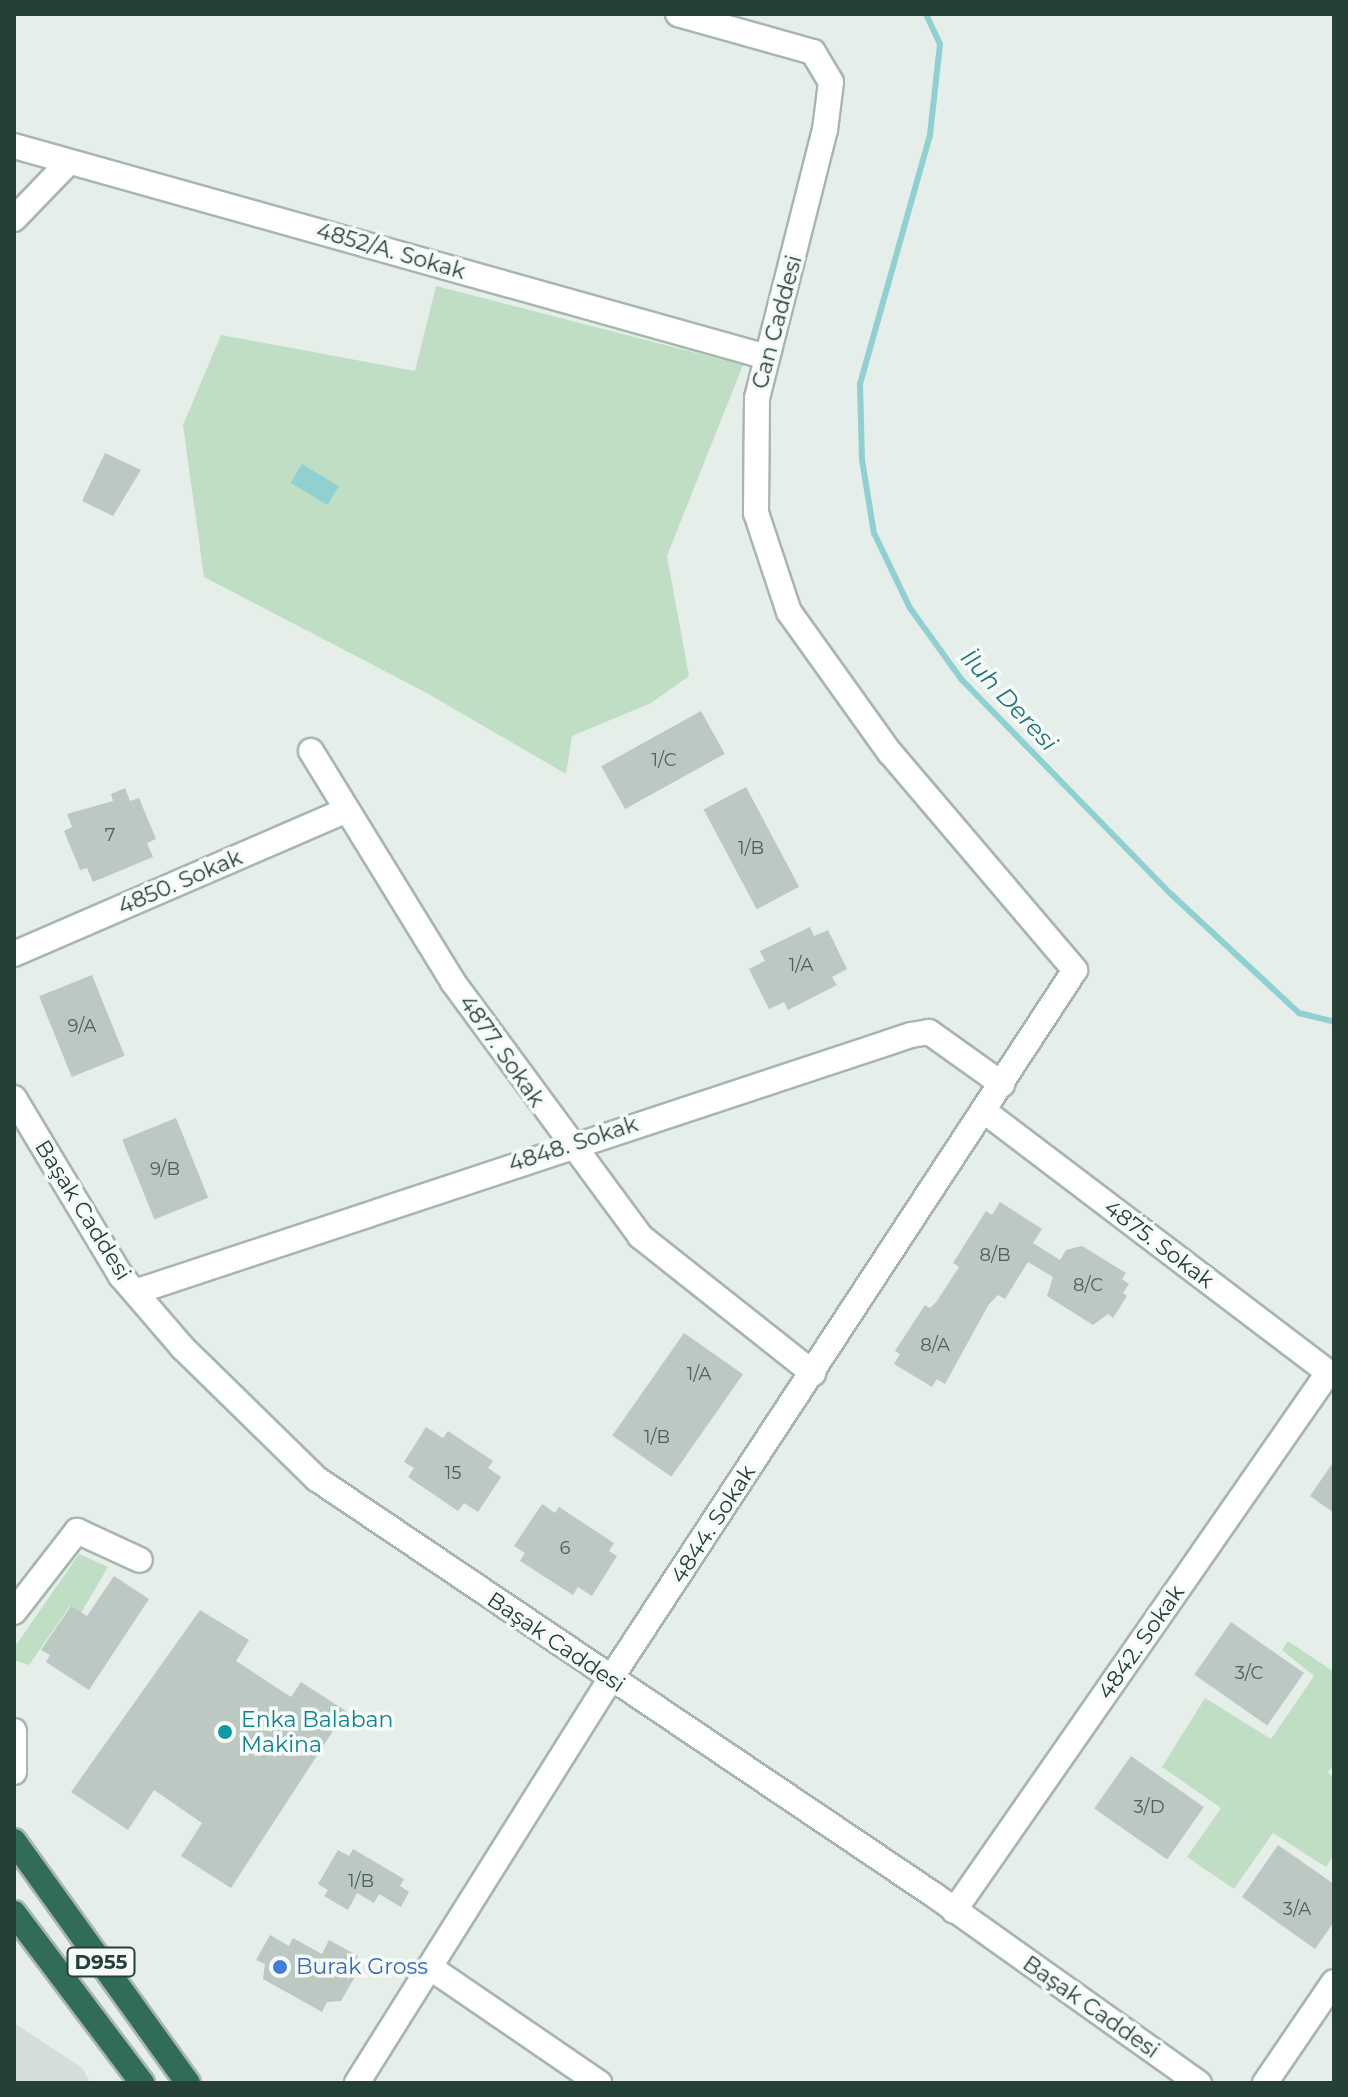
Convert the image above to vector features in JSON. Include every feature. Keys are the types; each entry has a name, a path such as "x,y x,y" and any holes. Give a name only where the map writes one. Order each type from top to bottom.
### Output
{"highway":[{"name":"D955","path":"14,1841 188,2083"},
{"name":"D955","path":"14,1913 142,2083"}],"street":[{"name":"Can Caddesi","path":"678,14 813,52 831,82 825,130 757,398 756,513 789,612 890,753 1075,970"},
{"name":"4852/A. Sokak","path":"14,146 767,357"},
{"path":"14,219 69,162"},
{"name":"4877. Sokak","path":"311,751 345,811 453,982 569,1145 640,1236 813,1373"},
{"name":"4850. Sokak","path":"14,954 345,811"},
{"name":"4844. Sokak","path":"357,2083 611,1678 1075,970"},
{"name":"4848. Sokak","path":"135,1292 569,1145 929,1032 1002,1084"},
{"name":"Başak Caddesi","path":"14,1098 135,1292 182,1347 317,1479 954,1911 1199,2083"},
{"name":"4875. Sokak","path":"984,1111 1331,1375"},
{"name":"4842. Sokak","path":"954,1911 1331,1375"},
{"path":"14,1612 77,1531 140,1560"},
{"path":"14,1731 14,1772"},
{"path":"431,1968 599,2083"},
{"path":"1265,2083 1334,1982"}],"shaded area":[{"path":"14,2023 81,2067 91,2083 14,2083"}],"green space":[{"path":"436,286 743,365 667,556 689,676 651,703 572,736 566,774 425,692 204,577 183,425 221,335 415,371"},
{"path":"79,1554 108,1567 81,1613 70,1606 29,1665 14,1660 14,1648"},
{"path":"1288,1641 1334,1672 1334,1763 1328,1773 1334,1778 1334,1855 1326,1867 1273,1833 1234,1889 1187,1857 1221,1808 1162,1767 1205,1698 1271,1739 1314,1676 1282,1650"}],"water":[{"path":"302,464 339,486 328,505 291,483"}],"building":[{"path":"105,453 141,470 113,516 82,501"},
{"path":"701,711 725,754 625,809 601,766"},
{"path":"746,787 799,887 757,909 704,810"},
{"path":"125,788 130,801 139,798 156,839 147,843 153,857 93,882 87,868 80,870 64,831 72,827 67,814 113,801 111,794"},
{"path":"810,927 814,936 828,930 847,969 832,977 837,985 788,1010 784,1002 769,1009 749,969 765,961 760,951"},
{"path":"92,975 125,1056 72,1077 39,996"},
{"path":"176,1118 208,1198 154,1219 122,1140"},
{"path":"1000,1202 1042,1229 1033,1243 1060,1260 1066,1250 1082,1246 1126,1273 1122,1279 1129,1284 1123,1293 1127,1296 1113,1318 1108,1314 1093,1325 1047,1296 1053,1277 1028,1262 1005,1299 998,1295 989,1304 945,1384 937,1379 932,1387 894,1364 900,1354 895,1351 925,1305 930,1308 937,1301 959,1267 953,1263 986,1211 992,1215"},
{"path":"684,1333 743,1374 671,1477 612,1435"},
{"path":"426,1427 443,1438 448,1431 493,1461 488,1468 501,1477 478,1512 464,1503 458,1511 408,1477 414,1468 404,1462"},
{"path":"1334,1461 1334,1513 1310,1496"},
{"path":"542,1504 555,1513 559,1507 614,1543 609,1551 617,1556 592,1596 578,1587 573,1595 520,1561 525,1553 514,1546"},
{"path":"114,1576 149,1599 89,1690 46,1662 50,1655 41,1650 71,1606 87,1616"},
{"name":"Enka Balaban Makina","path":"200,1610 249,1640 236,1661 291,1697 301,1682 346,1711 231,1888 181,1856 202,1823 154,1790 128,1830 71,1792"},
{"path":"1231,1622 1304,1673 1267,1725 1194,1674"},
{"path":"1131,1756 1204,1807 1167,1859 1094,1808"},
{"path":"1278,1845 1334,1884 1334,1922 1315,1949 1242,1897"},
{"path":"353,1849 404,1879 400,1886 409,1892 401,1907 379,1894 374,1903 357,1893 348,1910 324,1896 328,1890 318,1884 338,1850 349,1856"},
{"path":"270,1935 289,1946 293,1938 322,1954 329,1940 358,1956 354,1965 360,1968 341,2001 327,2002 322,2012 263,1979 265,1964 256,1960"}],"waterway":[{"name":"İluh Deresi","path":"926,14 940,44 930,135 860,384 862,460 874,533 910,608 962,680 1171,894 1299,1013 1334,1022"}],"place":[{"name":"Enka Balaban Makina","path":"225,1732"},
{"name":"Burak Gross","path":"280,1967"}]}
